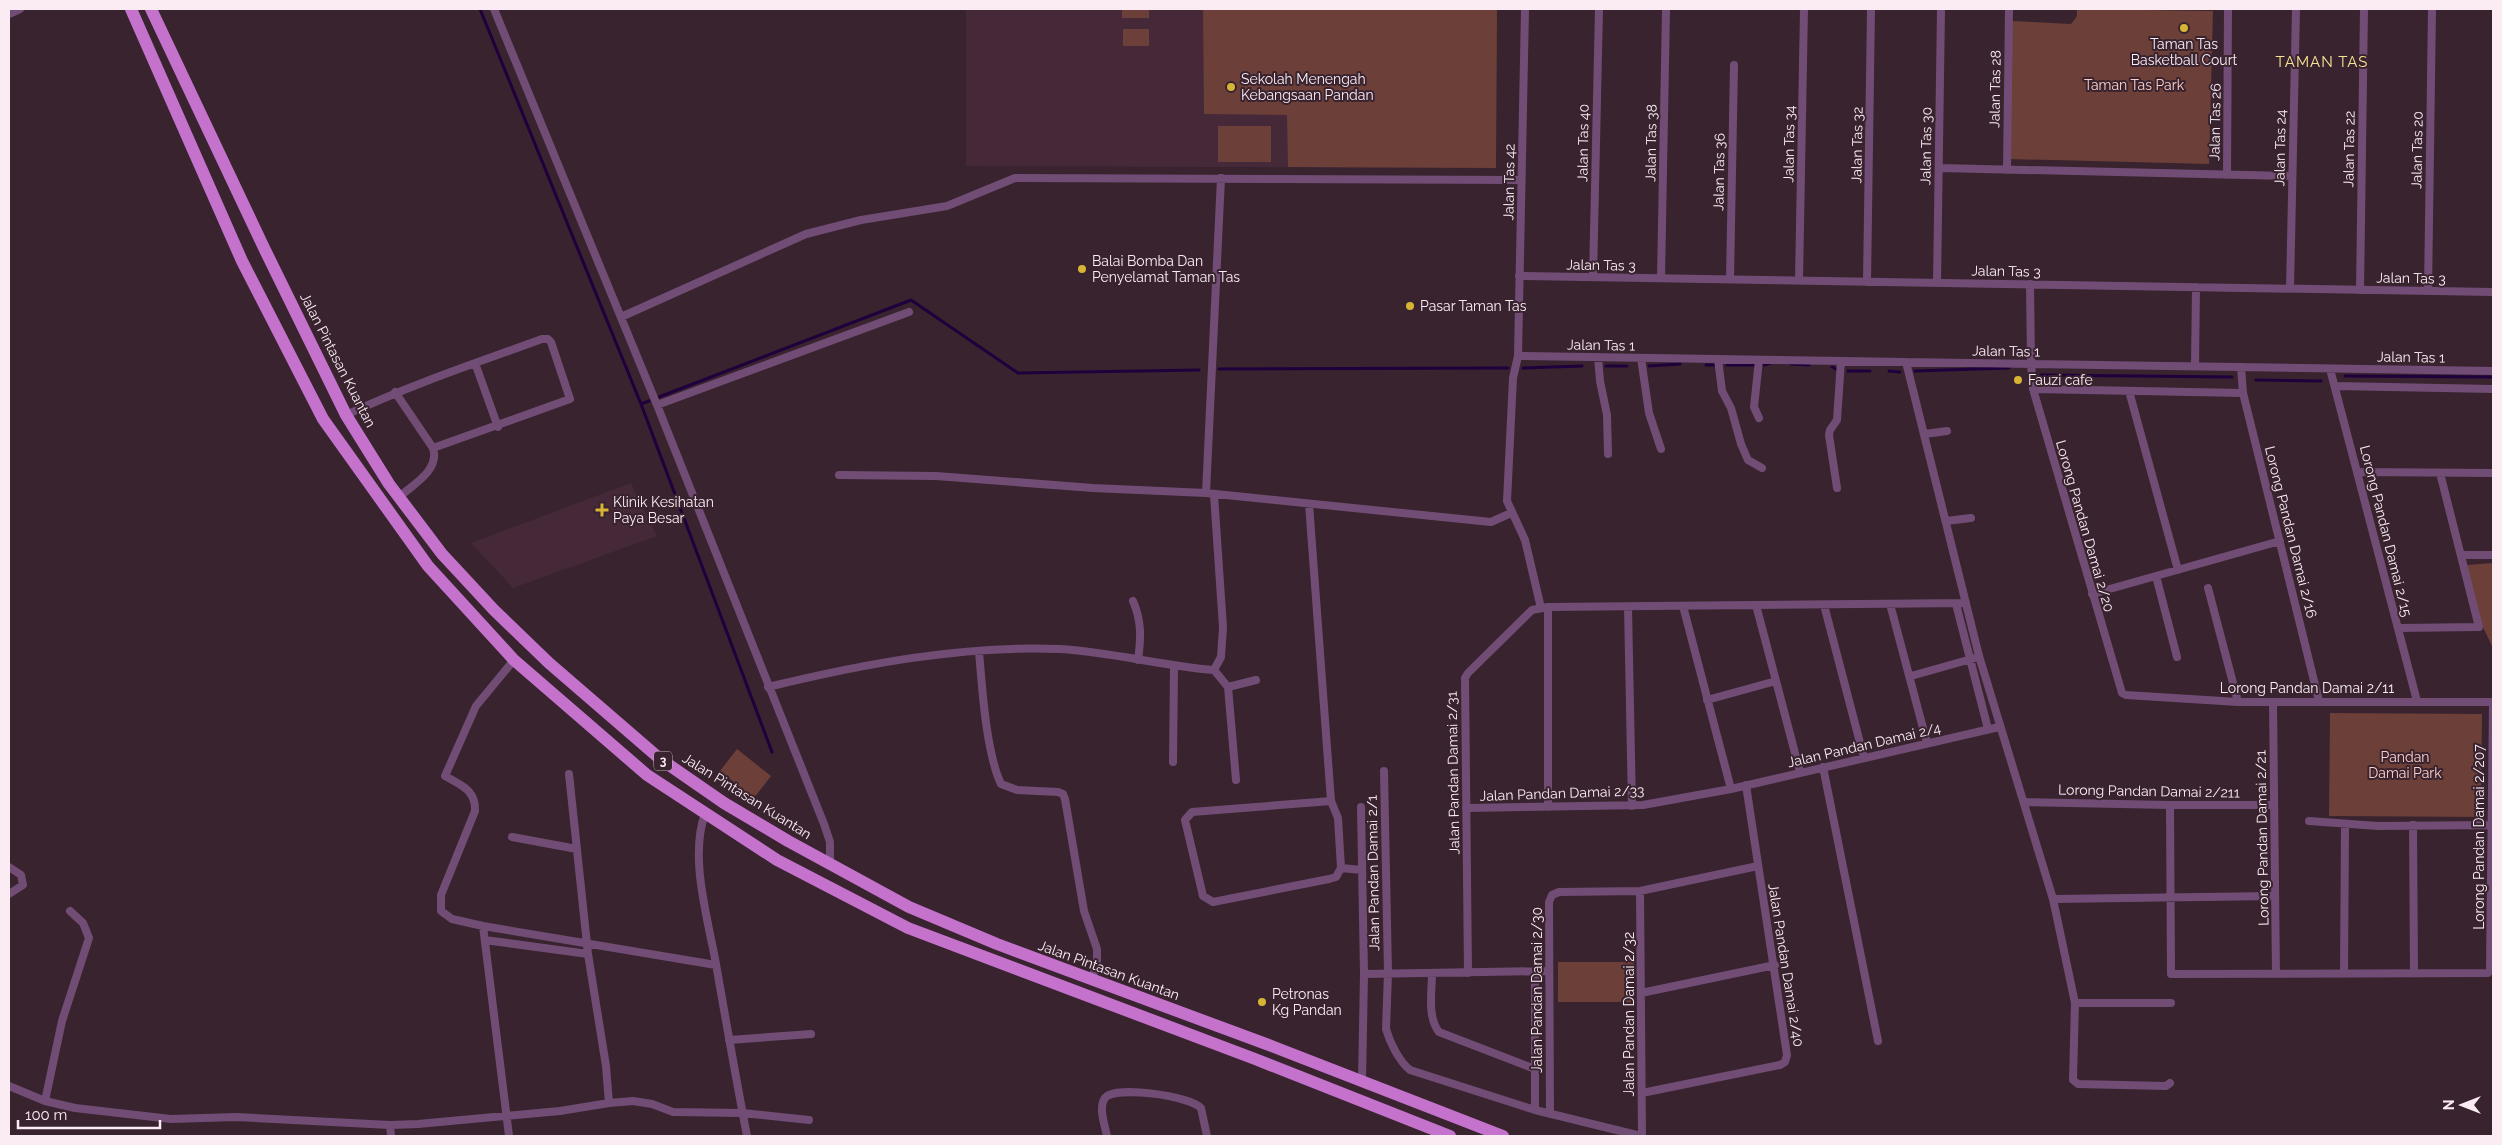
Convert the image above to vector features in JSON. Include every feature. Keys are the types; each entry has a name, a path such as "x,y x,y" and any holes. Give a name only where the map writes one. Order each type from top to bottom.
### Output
{"highway":[{"name":"3","path":"131,9 242,261 323,419 428,566 514,660 647,775 777,860 908,928 1264,1062 1450,1136"},
{"name":"Jalan Pintasan Kuantan","path":"151,9 265,250 346,415 399,497 442,554 494,610 549,663 652,752 724,803 909,907 997,944 1504,1136"}],"street":[{"path":"9,14 20,9"},
{"path":"494,9 657,405 824,824 830,842 830,864"},
{"name":"Jalan Tas 42","path":"1525,9 1518,356 1513,378 1507,501 1525,540 1544,608 1548,807"},
{"name":"Jalan Tas 40","path":"1593,277 1599,9"},
{"name":"Jalan Tas 38","path":"1661,278 1666,9"},
{"name":"Jalan Tas 34","path":"1799,280 1804,9"},
{"name":"Jalan Tas 32","path":"1867,282 1871,9"},
{"name":"Jalan Tas 30","path":"1937,283 1941,9"},
{"name":"Jalan Tas 28","path":"2007,170 2009,9"},
{"name":"Jalan Tas 26","path":"2226,175 2228,9"},
{"name":"Jalan Tas 24","path":"2290,289 2296,9"},
{"name":"Jalan Tas 22","path":"2360,290 2364,9"},
{"name":"Jalan Tas 20","path":"2428,291 2432,9"},
{"name":"Jalan Tas 36","path":"1730,279 1734,65"},
{"path":"1939,168 2292,176"},
{"path":"621,317 806,234 861,220 947,206 963,201 1008,180 1221,178 1521,180"},
{"path":"1214,670 1221,657 1223,627 1210,494 1221,178"},
{"name":"Jalan Tas 3","path":"1519,276 2493,292"},
{"name":"Lorong Pandan Damai 2/20","path":"2030,284 2033,389 2122,693"},
{"path":"2195,366 2196,287"},
{"path":"657,405 909,312"},
{"path":"346,415 395,392 542,339 548,339 551,342 570,399 433,448"},
{"name":"Jalan Tas 1","path":"1518,356 2493,371"},
{"path":"1598,357 1600,381 1608,415 1608,454"},
{"path":"1641,358 1649,413 1661,449"},
{"path":"1718,359 1722,391 1731,408 1740,444 1748,460 1762,468"},
{"path":"1759,360 1754,407 1759,418"},
{"path":"1837,488 1830,430 1837,420 1841,361"},
{"path":"1906,362 1979,656 1999,727 2025,802 2053,899 2075,1003 2073,1080 2075,1083 2166,1086 2170,1083"},
{"path":"475,363 498,426"},
{"name":"Lorong Pandan Damai 2/16","path":"2241,367 2243,393 2319,702"},
{"name":"Lorong Pandan Damai 2/15","path":"2330,369 2336,386 2416,701"},
{"path":"2336,386 2493,389"},
{"path":"2033,389 2243,393"},
{"path":"395,392 433,448 435,455 431,469 399,497"},
{"path":"2130,392 2178,570"},
{"path":"1925,434 1947,431"},
{"path":"2358,472 2493,473"},
{"path":"2398,628 2478,627 2440,472"},
{"path":"840,475 936,476 1093,488 1210,494 1491,522 1511,513"},
{"path":"1309,504 1332,802 1338,818 1341,868 1336,877 1329,879 1212,902 1203,896 1186,820 1192,812 1332,802"},
{"path":"1946,520 1971,518"},
{"path":"2092,594 2280,541"},
{"path":"2461,555 2493,555"},
{"path":"2156,576 2177,657"},
{"path":"2208,588 2238,702"},
{"path":"1133,601 1140,618 1142,636 1138,660"},
{"path":"1544,608 1966,603"},
{"path":"1890,604 1911,676 1927,743"},
{"path":"1956,604 1988,729"},
{"path":"1756,605 1800,772"},
{"path":"1824,605 1864,758"},
{"path":"1683,606 1731,789"},
{"path":"1628,607 1632,806"},
{"name":"Jalan Pandan Damai 2/31","path":"1468,973 1465,678 1532,610 1544,608"},
{"path":"768,687 847,669 980,651 1060,649 1174,667 1214,670 1228,687 1236,780"},
{"path":"980,651 992,753 1002,784 1017,790 1058,792 1063,794 1065,799 1084,911 1097,949 1097,962 1092,979"},
{"path":"1911,676 1979,656"},
{"path":"514,660 476,706 445,776 469,790 474,797 475,811 441,894 441,911 452,919 483,926 716,965"},
{"path":"1173,762 1174,667"},
{"path":"1228,687 1256,680"},
{"path":"1707,700 1776,681"},
{"name":"Lorong Pandan Damai 2/11","path":"2122,693 2126,695 2238,702 2493,702"},
{"name":"Lorong Pandan Damai 2/21","path":"2273,702 2276,974"},
{"name":"Lorong Pandan Damai 2/207","path":"2414,974 2490,972 2493,702"},
{"name":"Jalan Pandan Damai 2/4","path":"1746,785 1999,727"},
{"path":"1823,767 1878,1041"},
{"name":"Jalan Pandan Damai 2/1","path":"1384,772 1388,973 1386,1029 1388,1037 1404,1065 1410,1070 1535,1110 1642,1136"},
{"path":"569,774 588,954 606,1066 609,1103"},
{"name":"Jalan Pandan Damai 2/33","path":"1466,808 1632,806 1746,785"},
{"name":"Jalan Pandan Damai 2/40","path":"1642,1093 1780,1065 1785,1062 1787,1055 1775,965 1746,785"},
{"name":"Lorong Pandan Damai 2/211","path":"2025,802 2274,805"},
{"path":"2170,805 2172,897 2170,974 2414,974 2413,825"},
{"path":"1361,806 1364,974 1362,1082"},
{"path":"706,814 699,830 698,850 716,965 747,1136"},
{"path":"2309,821 2345,824 2492,825"},
{"path":"2344,974 2345,824"},
{"path":"512,837 577,850"},
{"name":"Jalan Pandan Damai 2/30","path":"1550,1114 1549,902 1552,895 1559,892 1640,891 1758,866"},
{"path":"9,867 21,875 23,885 9,894"},
{"path":"1341,868 1362,870"},
{"name":"Jalan Pandan Damai 2/32","path":"1640,891 1642,1136"},
{"path":"2053,899 2275,896"},
{"path":"45,1102 62,1021 89,938 83,923 70,911"},
{"path":"483,926 509,1136"},
{"path":"485,940 588,954"},
{"path":"1641,993 1775,965"},
{"path":"1364,974 1549,971"},
{"path":"1535,972 1535,1110"},
{"path":"1432,973 1432,1017 1434,1026 1439,1032 1535,1069"},
{"path":"2075,1003 2171,1003"},
{"path":"729,1040 812,1034"},
{"path":"9,1086 45,1102 110,1113 170,1119 237,1117 390,1125 505,1114 560,1111 609,1103 644,1102 680,1113 743,1113 809,1120"},
{"path":"1107,1136 1102,1105 1105,1097 1113,1092 1148,1094 1191,1100 1201,1108 1207,1136"},
{"path":"390,1125 391,1136"}],"shaded area":[{"name":"Sekolah Menengah Kebangsaan Pandan","path":"966,9 1497,9 1496,168 966,166"},
{"name":"Klinik Kesihatan Paya Besar","path":"631,483 657,536 513,588 471,543"}],"green space":[{"path":"1122,9 1149,9 1149,18 1122,18"},
{"path":"1203,9 1497,9 1496,168 1288,167 1287,115 1204,114"},
{"name":"Taman Tas Park","path":"2077,9 2213,11 2209,164 2008,159 2012,21 2071,24 2077,16"},
{"path":"1123,29 1149,29 1149,46 1123,46"},
{"path":"1218,126 1271,126 1271,162 1218,162"},
{"path":"2493,563 2492,646 2481,623 2467,565"},
{"name":"Pandan Damai Park","path":"2330,713 2482,714 2481,817 2329,816"},
{"path":"737,749 771,776 754,798 720,771"},
{"path":"1558,962 1634,962 1634,1002 1558,1002"}],"waterway":[{"path":"480,9 641,404 772,752"},
{"path":"659,397 911,300 1018,373 1199,370"},
{"path":"1764,365 1771,363"},
{"path":"1649,366 1680,364"},
{"path":"1791,364 1809,365"},
{"path":"1706,365 1716,365"},
{"path":"1727,365 1756,365"},
{"path":"1523,368 1582,366"},
{"path":"1606,366 1627,366"},
{"path":"1832,367 1840,371"},
{"path":"1219,369 1508,368"},
{"path":"1915,371 2009,368"},
{"path":"1848,371 1870,371"},
{"path":"1889,371 1900,372"},
{"path":"2041,375 2232,377"},
{"path":"2345,376 2493,377"},
{"path":"2256,380 2321,381"},
{"path":"641,404 649,401"}],"place":[{"name":"Taman Tas Basketball Court","path":"2184,28"},
{"name":"Sekolah Menengah Kebangsaan Pandan","path":"1231,87"},
{"name":"Balai Bomba Dan Penyelamat Taman Tas","path":"1082,269"},
{"name":"Pasar Taman Tas","path":"1410,306"},
{"name":"Fauzi cafe","path":"2018,380"},
{"name":"Klinik Kesihatan Paya Besar","path":"602,510"},
{"name":"Petronas Kg Pandan","path":"1262,1002"}],"district":[{"name":"TAMAN TAS","path":"2322,62"}]}
